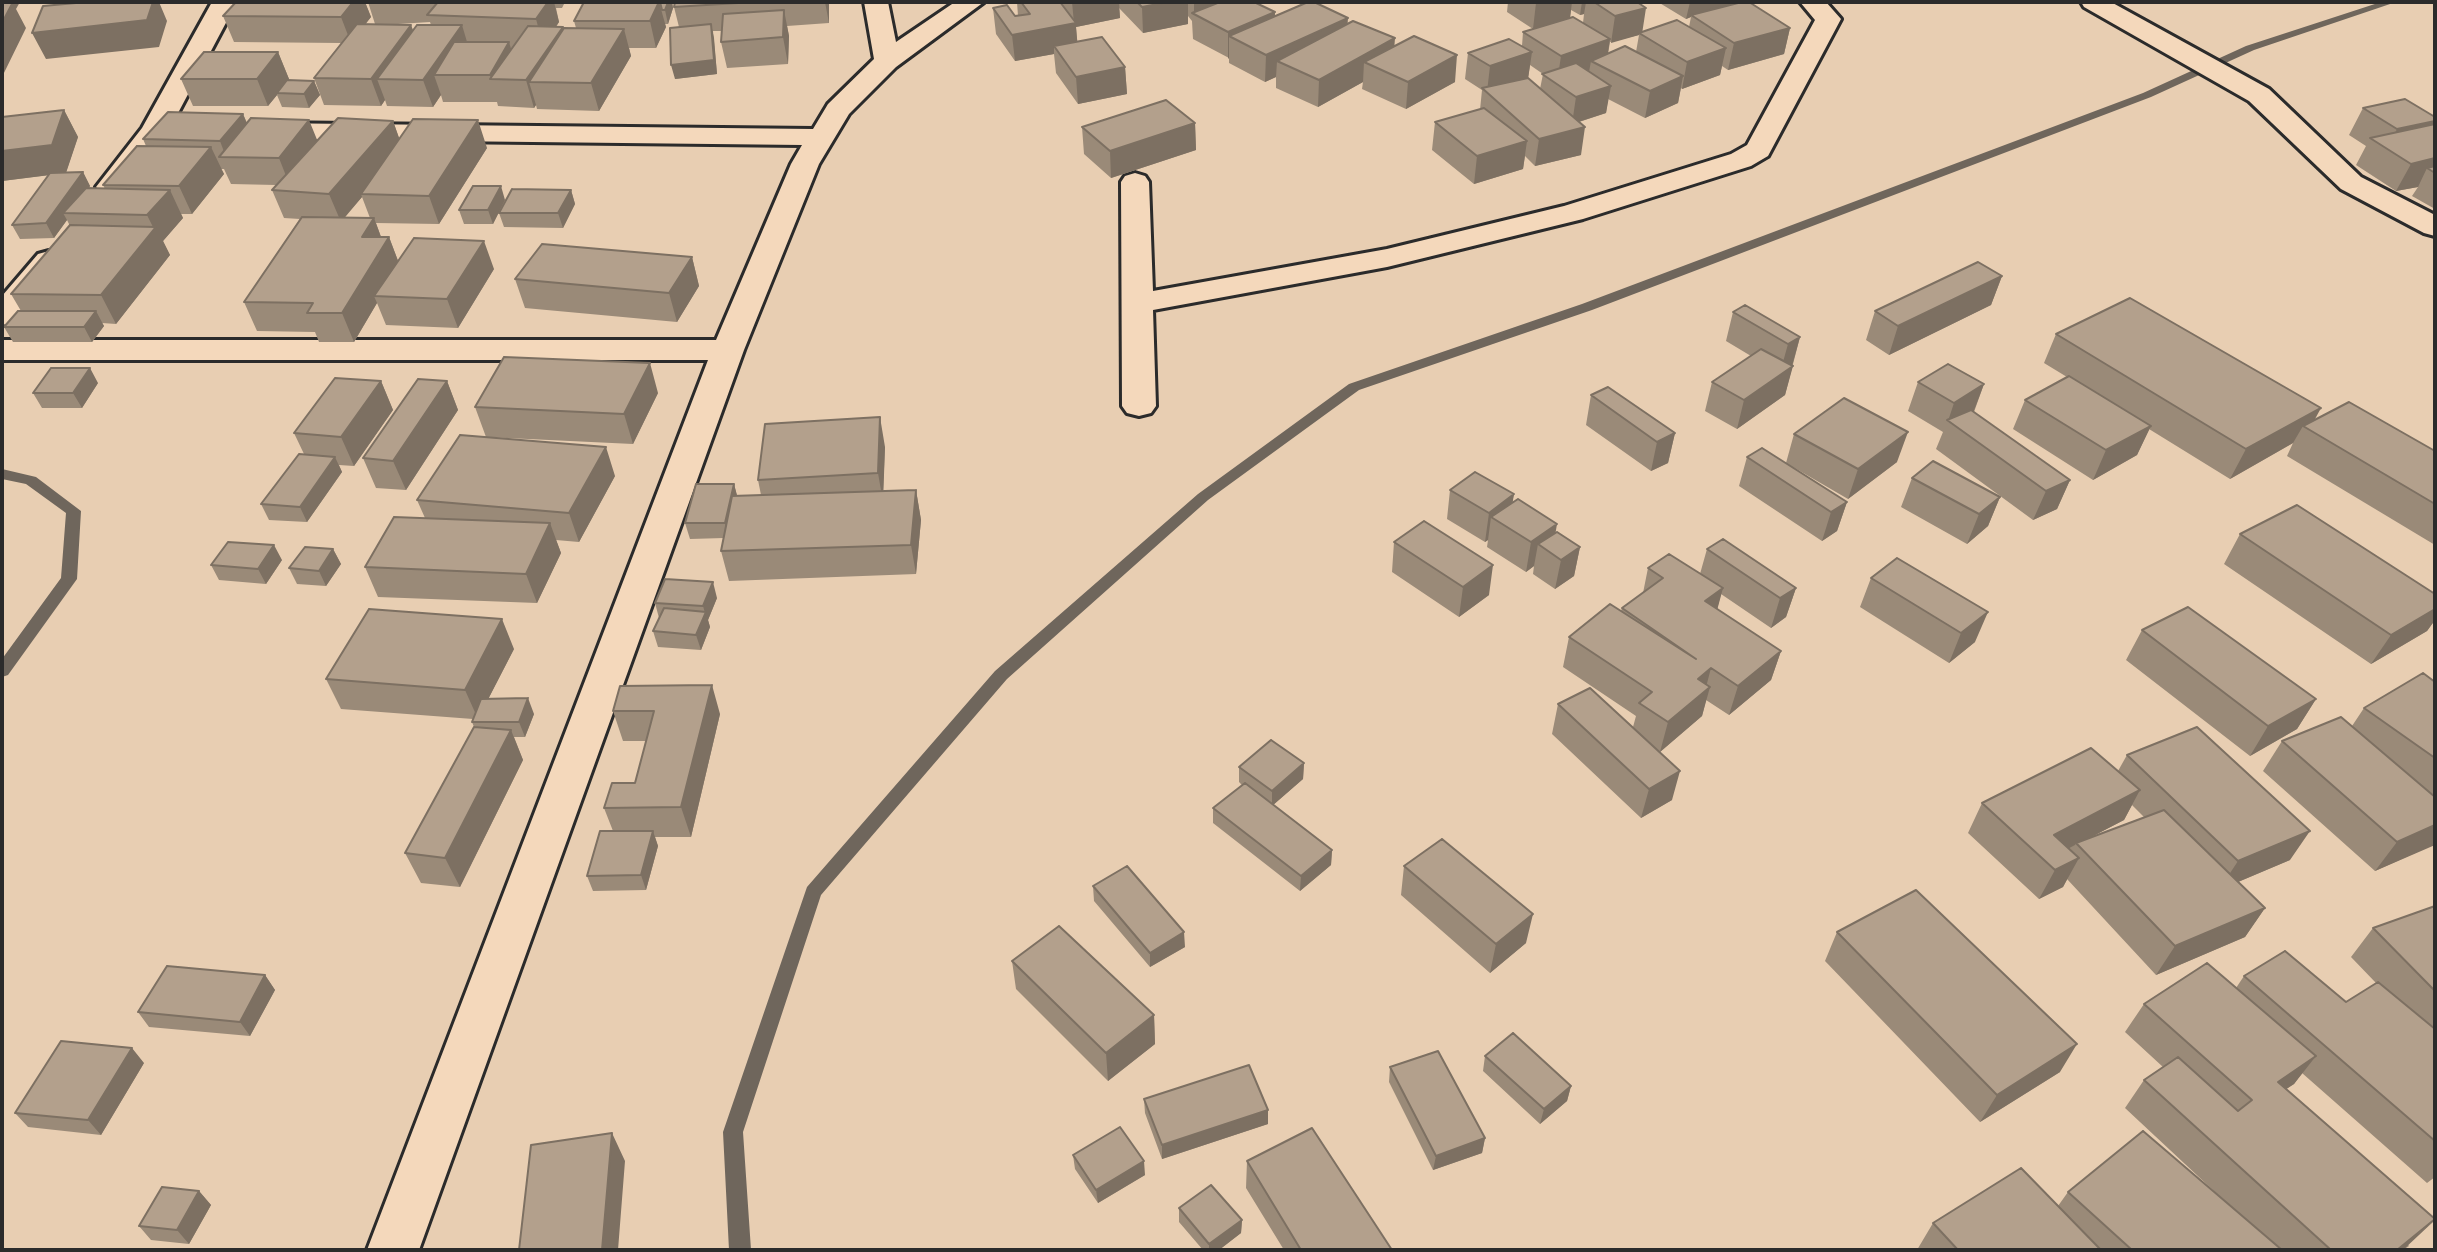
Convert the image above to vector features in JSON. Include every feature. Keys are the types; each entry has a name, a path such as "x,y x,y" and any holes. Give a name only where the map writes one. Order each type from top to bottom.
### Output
{"street":[{"path":"97,204 169,131 224,2"},
{"path":"876,2 887,61"},
{"path":"393,1250 728,350 805,163 838,110 887,61 971,2"},
{"path":"1138,303 1387,258 1573,213 1741,160 1758,150 1820,38 1828,19 1813,2"},
{"path":"2093,2 2259,95 2351,183 2435,227"},
{"path":"239,131 822,137"},
{"path":"1135,182 1139,406"},
{"path":"2,316 71,235"},
{"path":"2,350 728,350"}],"building":[{"path":"13,2 2,23 2,3"},
{"path":"87,2 153,2 147,20 32,33 43,6"},
{"path":"236,2 353,2 341,17 223,16"},
{"path":"438,2 548,2 536,19 427,15"},
{"path":"584,2 659,2 650,21 574,21"},
{"path":"660,2 668,2 665,10 662,10"},
{"path":"675,2 754,2 674,7"},
{"path":"1021,2 1060,2 1076,23 1012,35 993,8 1007,5 1015,16 1030,14"},
{"path":"1137,2 1168,2 1142,7"},
{"path":"1220,2 1254,2 1275,12 1228,32 1192,13"},
{"path":"1308,2 1314,2 1348,18 1266,55 1229,36"},
{"path":"1594,2 1637,2 1646,8 1615,16"},
{"path":"1749,2 1790,28 1734,43 1691,15"},
{"path":"784,10 783,37 721,42 723,14"},
{"path":"1573,17 1610,39 1561,56 1523,32"},
{"path":"1677,20 1726,48 1687,62 1639,33"},
{"path":"1353,21 1395,38 1319,80 1277,61"},
{"path":"357,24 411,25 371,79 314,78"},
{"path":"711,24 714,60 671,65 670,28"},
{"path":"417,25 462,25 423,80 377,79"},
{"path":"528,26 563,27 526,80 490,79"},
{"path":"564,28 624,29 591,83 529,82"},
{"path":"1414,36 1457,55 1408,82 1364,62"},
{"path":"1102,37 1125,67 1076,77 1054,46"},
{"path":"1509,39 1532,52 1490,66 1468,53"},
{"path":"454,42 509,42 490,75 434,75"},
{"path":"1625,46 1683,76 1650,91 1591,61"},
{"path":"204,52 278,52 257,79 181,79"},
{"path":"1576,63 1611,86 1576,97 1542,74"},
{"path":"1528,78 1585,127 1539,139 1482,88"},
{"path":"287,80 314,81 304,94 277,93"},
{"path":"2405,99 2435,117 2435,121 2397,129 2363,108"},
{"path":"1166,100 1195,123 1110,151 1082,127"},
{"path":"1484,108 1527,141 1477,156 1435,122"},
{"path":"64,110 52,145 2,151 2,117"},
{"path":"168,112 243,114 220,141 143,139"},
{"path":"251,118 309,120 279,158 219,157"},
{"path":"338,118 393,121 329,194 272,190"},
{"path":"413,119 478,120 429,196 361,194"},
{"path":"2435,124 2435,158 2411,164 2370,138"},
{"path":"137,146 211,147 179,186 103,185"},
{"path":"83,172 46,223 12,225 50,173"},
{"path":"473,186 501,186 488,210 459,210"},
{"path":"86,188 170,190 147,215 63,213"},
{"path":"512,189 571,190 558,213 499,213"},
{"path":"302,217 374,218 362,237 389,237 342,313 307,313 313,303 244,302"},
{"path":"70,225 156,227 101,295 11,294"},
{"path":"414,238 484,241 447,299 374,296"},
{"path":"542,244 692,257 669,293 515,279"},
{"path":"1978,262 2002,276 1898,326 1875,311"},
{"path":"2130,298 2321,408 2246,449 2056,334"},
{"path":"1745,305 1800,337 1788,344 1733,312"},
{"path":"18,311 96,311 84,327 4,327"},
{"path":"1761,349 1793,366 1744,400 1712,382"},
{"path":"504,357 650,363 624,414 475,407"},
{"path":"1948,364 1984,384 1954,403 1918,382"},
{"path":"51,368 90,368 73,393 33,393"},
{"path":"2069,376 2151,426 2106,450 2025,400"},
{"path":"335,378 381,381 341,437 294,433"},
{"path":"418,379 447,381 393,461 363,458"},
{"path":"1608,387 1675,433 1657,442 1591,395"},
{"path":"1844,398 1908,432 1858,469 1794,434"},
{"path":"2349,402 2435,451 2435,504 2303,426"},
{"path":"1971,410 2070,480 2046,491 1947,420"},
{"path":"880,417 878,473 758,480 765,424"},
{"path":"460,435 606,447 569,513 417,500"},
{"path":"1762,448 1847,502 1831,512 1747,457"},
{"path":"299,454 335,457 300,507 261,504"},
{"path":"1933,461 2000,497 1979,514 1912,478"},
{"path":"1475,472 1514,494 1489,513 1450,490"},
{"path":"696,484 734,484 725,523 685,523"},
{"path":"916,490 911,545 721,551 732,496"},
{"path":"1518,499 1557,524 1531,542 1491,517"},
{"path":"2297,505 2435,594 2435,609 2391,635 2240,534"},
{"path":"394,517 550,523 526,574 365,567"},
{"path":"1424,521 1493,565 1463,587 1394,542"},
{"path":"1557,532 1580,547 1561,560 1538,544"},
{"path":"1723,539 1796,588 1780,598 1707,549"},
{"path":"228,542 274,545 258,569 211,565"},
{"path":"305,547 333,549 319,571 289,568"},
{"path":"1669,554 1723,588 1705,601 1781,651 1738,686 1711,668 1698,679 1710,687 1668,722 1639,703 1652,692 1569,637 1610,604 1696,659 1622,608 1663,578 1648,568"},
{"path":"1897,558 1988,612 1961,633 1871,578"},
{"path":"665,579 713,582 703,606 655,603"},
{"path":"2188,607 2316,699 2268,726 2142,630"},
{"path":"664,608 706,612 696,635 653,631"},
{"path":"369,609 502,619 465,690 326,679"},
{"path":"2423,673 2435,682 2435,758 2364,708"},
{"path":"712,685 681,807 604,808 612,783 635,783 654,711 613,711 620,686"},
{"path":"1590,688 1680,771 1649,789 1558,704"},
{"path":"528,698 519,722 472,722 481,699"},
{"path":"2341,717 2435,797 2435,825 2397,842 2282,741"},
{"path":"474,727 511,730 445,858 405,853"},
{"path":"2197,727 2310,831 2238,861 2127,755"},
{"path":"1271,740 1304,763 1272,791 1239,767"},
{"path":"2091,748 2140,790 2054,835 2079,858 2055,870 1982,803"},
{"path":"1245,783 1332,850 1301,876 1213,808"},
{"path":"2164,810 2265,908 2175,946 2076,843"},
{"path":"600,831 653,831 641,875 587,876"},
{"path":"1442,839 1533,914 1496,944 1404,866"},
{"path":"1127,866 1184,932 1150,953 1093,886"},
{"path":"1916,890 2077,1044 1997,1095 1837,932"},
{"path":"2435,906 2435,991 2373,928"},
{"path":"1059,926 1154,1015 1106,1053 1012,961"},
{"path":"2285,951 2346,1002 2378,982 2435,1029 2435,1141 2244,976"},
{"path":"2207,963 2316,1056 2278,1082 2435,1219 2397,1250 2331,1250 2144,1080 2178,1057 2238,1111 2252,1100 2144,1004"},
{"path":"167,966 265,975 240,1022 138,1012"},
{"path":"1513,1033 1571,1086 1544,1109 1485,1056"},
{"path":"61,1041 132,1048 88,1120 15,1113"},
{"path":"1438,1051 1485,1138 1436,1156 1390,1067"},
{"path":"1249,1065 1268,1110 1162,1145 1144,1099"},
{"path":"1120,1127 1144,1161 1096,1190 1073,1155"},
{"path":"1312,1128 1392,1250 1301,1250 1247,1161"},
{"path":"2143,1131 2282,1250 2132,1250 2068,1192"},
{"path":"612,1133 602,1250 519,1250 531,1145"},
{"path":"2021,1168 2101,1250 1958,1250 1933,1223"},
{"path":"1211,1185 1242,1220 1209,1244 1179,1208"},
{"path":"162,1187 199,1191 177,1230 139,1226"}],"waterway":[{"path":"740,1250 733,1132 813,892 1001,675 1203,497 1354,387 1587,307 2147,95 2250,48 2391,2"},
{"path":"2,474 31,480 74,511 69,579 2,671"}]}
